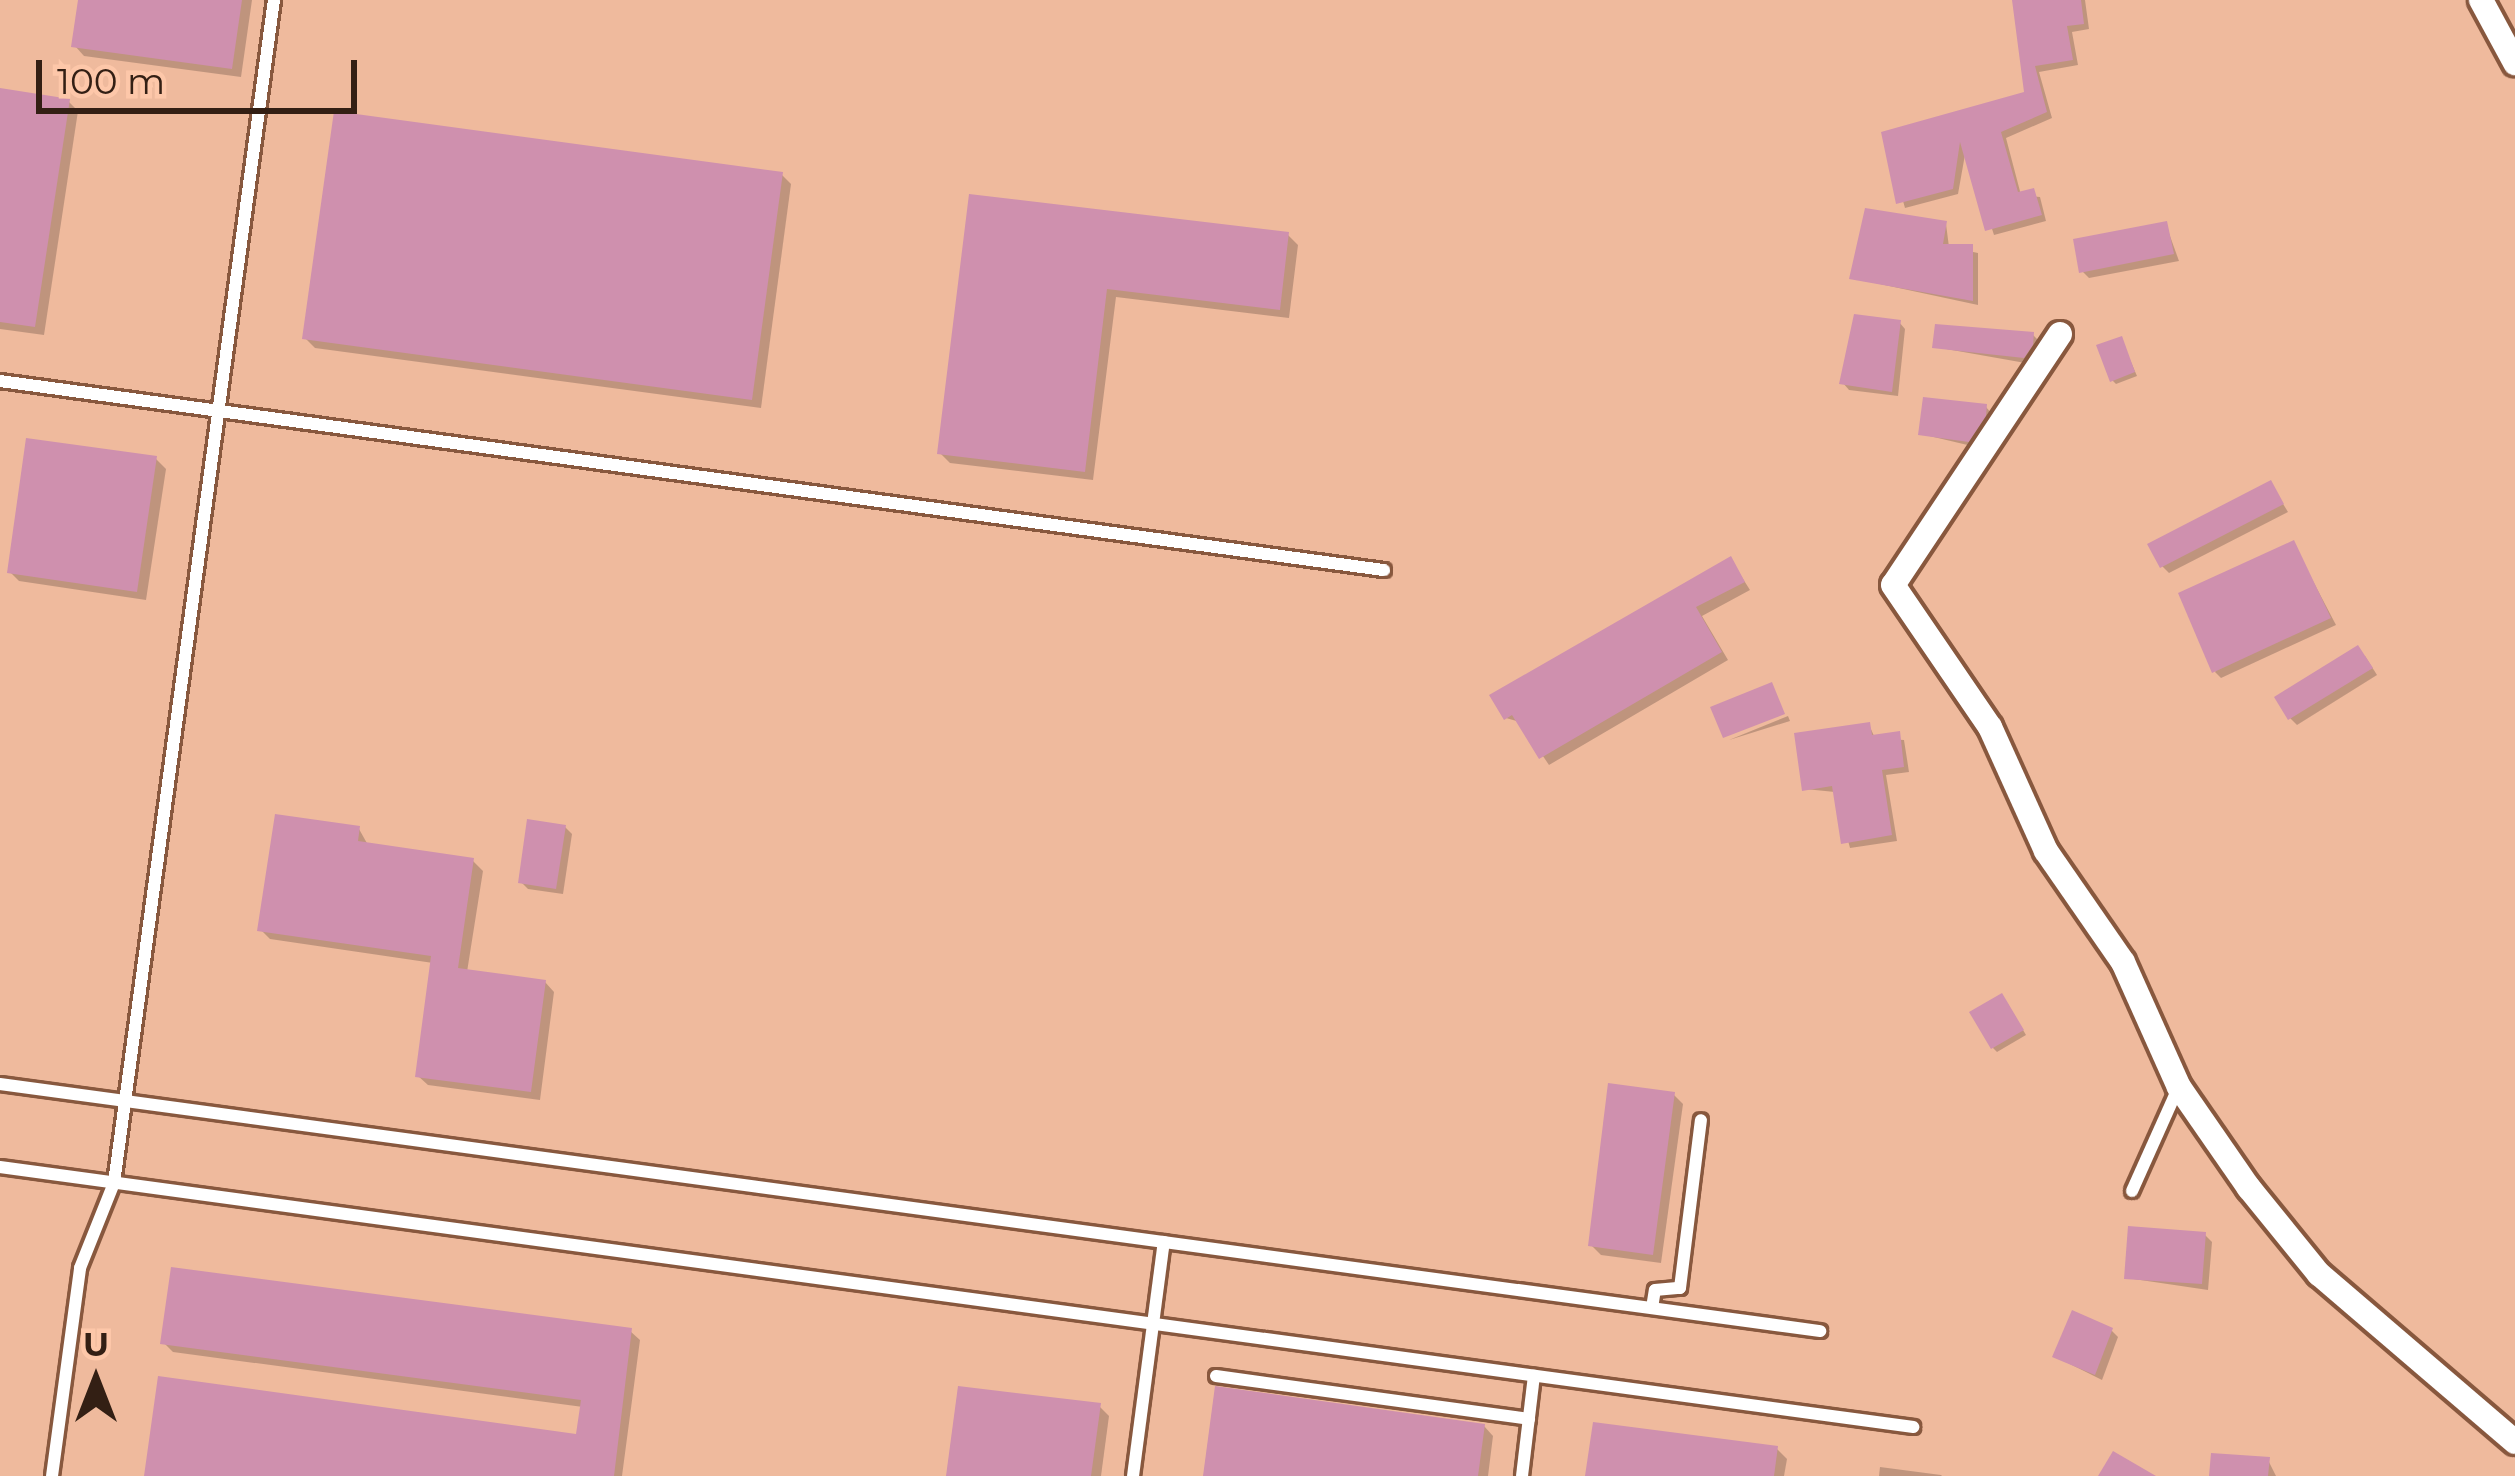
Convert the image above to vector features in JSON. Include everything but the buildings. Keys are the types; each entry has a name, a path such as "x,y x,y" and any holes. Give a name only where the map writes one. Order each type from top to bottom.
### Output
{"street":[{"path":"2482,2 2515,15"},
{"path":"2482,2 2515,63"},
{"path":"2060,334 1893,585 1990,727 2046,851 2123,962 2179,1087 2319,1274 2515,1442"}],"lane":[{"path":"52,1476 80,1268 114,1183 274,0"},
{"path":"0,381 1384,570"},
{"path":"0,1084 1820,1331"},
{"path":"2132,1191 2179,1087"},
{"path":"1652,1308 1655,1290 1680,1288 1701,1120"},
{"path":"0,1167 1913,1427"},
{"path":"1133,1476 1164,1242"},
{"path":"1216,1376 1529,1419"},
{"path":"1522,1476 1534,1376"}]}
